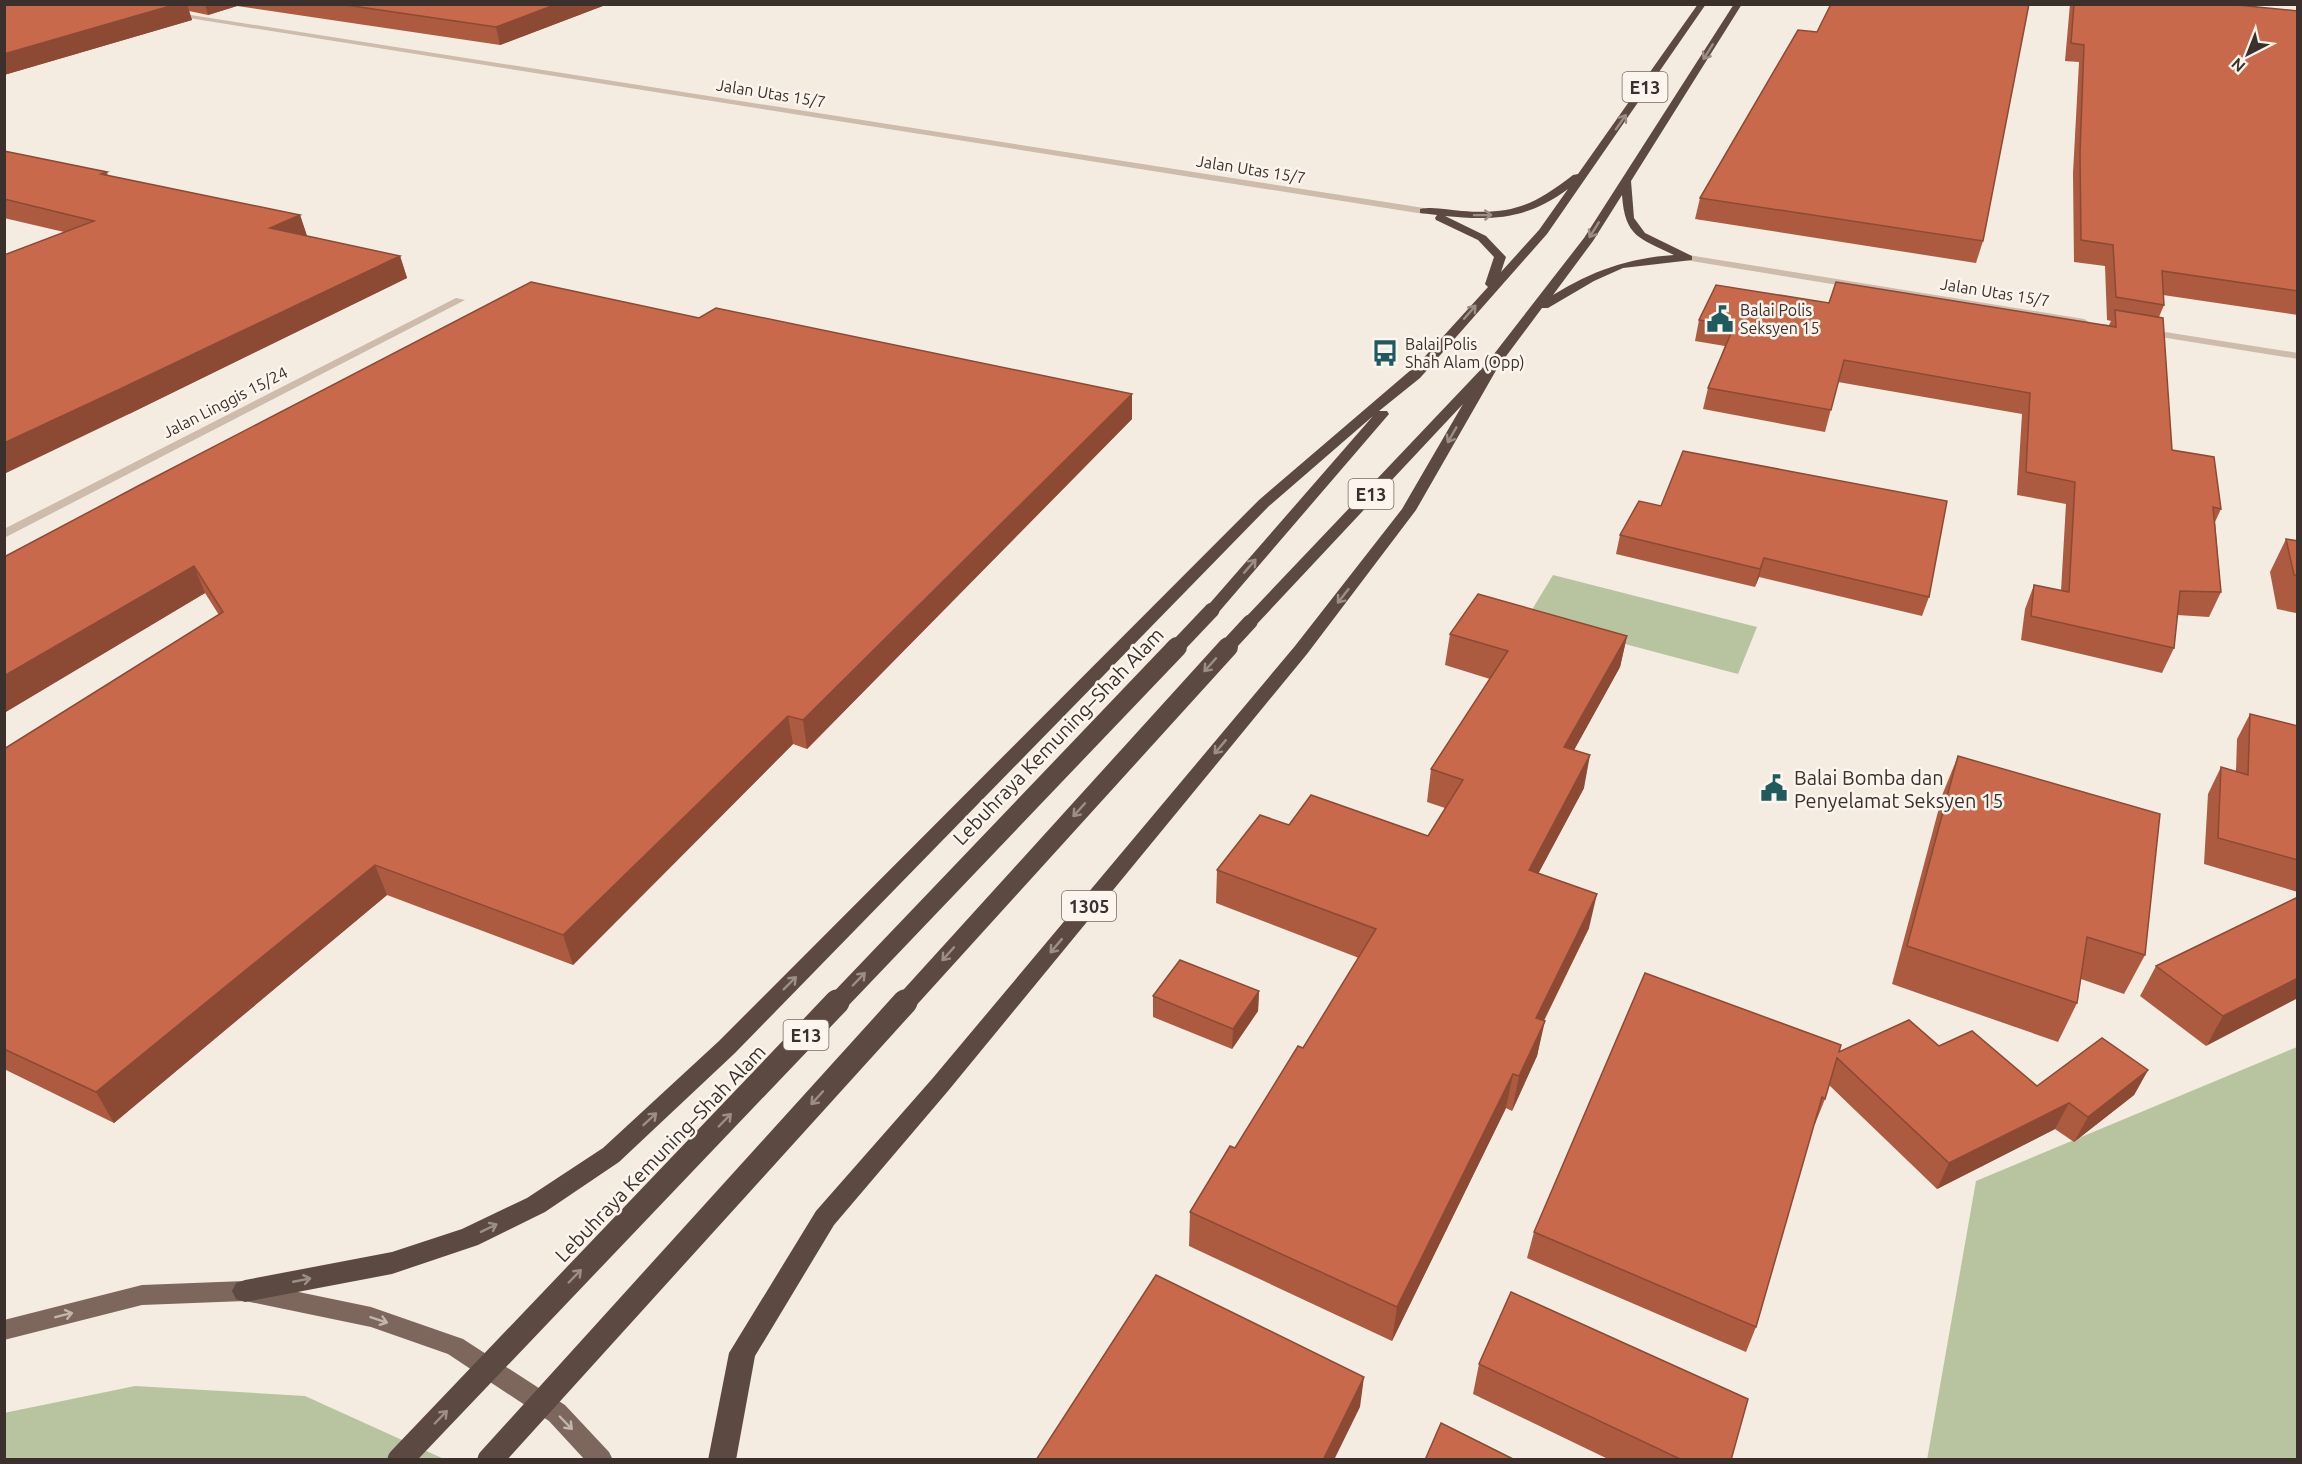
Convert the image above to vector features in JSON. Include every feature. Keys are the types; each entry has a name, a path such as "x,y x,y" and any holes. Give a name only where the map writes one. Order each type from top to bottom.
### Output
{"highway":[{"name":"Lebuhraya Kemuning–Shah Alam","path":"400,1460 1212,610 1543,232 1702,4"},
{"name":"E13","path":"490,1460 1250,622 1492,366 1589,239 1738,4"},
{"path":"1424,211 1474,215 1510,214 1536,206 1588,170"},
{"path":"1626,181 1629,218 1641,235 1688,258"},
{"path":"1424,211 1461,226 1482,238 1500,257 1489,291"},
{"path":"1534,311 1579,284 1617,267 1646,260 1688,258"},
{"path":"245,1291 392,1263 470,1238 536,1205 611,1155 727,1047 1264,503 1424,366"},
{"name":"1305","path":"722,1460 742,1353 825,1218 940,1086 1301,650 1409,510 1492,366"}],"main road":[{"path":"5,1329 142,1295 245,1291 371,1317 455,1346 557,1413 601,1460"}],"street":[{"name":"Jalan Utas 15/7","path":"168,13 1424,211"},
{"name":"Jalan Utas 15/7","path":"1688,258 2090,322"},
{"name":"Jalan Linggis 15/24","path":"4,534 460,300"},
{"path":"2136,330 2298,356"}],"green space":[{"path":"1553,575 1757,627 1738,674 1527,618"},
{"path":"2297,1047 2297,1459 1927,1460 1976,1181"},
{"path":"135,1386 305,1396 444,1459 5,1459 4,1413"}],"building":[{"path":"4,4 177,4 4,54"},
{"path":"339,4 557,4 496,27"},
{"path":"1831,4 2029,4 1983,241 1700,198 1798,30 1817,32"},
{"path":"2074,4 2227,4 2298,11 2298,291 2162,271 2164,305 2116,297 2113,245 2081,240 2080,153 2084,45 2071,43"},
{"path":"4,151 107,172 101,174 300,215 270,228 400,256 4,443 4,255 94,221 4,199"},
{"path":"531,282 699,318 716,308 1132,394 803,720 788,716 563,935 375,865 96,1092 4,1049 4,749 223,612 194,566 4,676 4,557"},
{"path":"1836,282 2116,327 2115,310 2163,318 2172,450 2214,457 2221,509 2213,507 2221,592 2180,591 2174,648 2031,616 2034,585 2069,592 2075,482 2026,472 2030,393 1844,360 1831,410 1708,388 1734,326 1699,320 1716,285 1829,303"},
{"path":"1683,451 1947,501 1929,597 1764,558 1760,569 1620,535 1639,501 1661,506"},
{"path":"2286,539 2298,541 2298,576 2294,575"},
{"path":"1478,594 1627,636 1564,747 1590,755 1529,870 1597,894 1536,1018 1545,1021 1519,1076 1513,1074 1397,1307 1190,1212 1230,1146 1235,1148 1298,1046 1303,1048 1376,929 1217,870 1260,815 1289,825 1311,795 1428,836 1463,780 1431,769 1508,651 1450,634"},
{"path":"2250,714 2298,726 2298,860 2218,838 2221,767 2248,775"},
{"path":"1958,756 2160,814 2145,955 2087,937 2077,1003 1907,946"},
{"path":"2298,897 2298,978 2223,1016 2156,966"},
{"path":"1180,960 1259,991 1233,1029 1153,996"},
{"path":"1645,973 1841,1045 1839,1052 1909,1020 1939,1046 1972,1031 2037,1086 2102,1038 2148,1070 2088,1117 2069,1103 1949,1163 1837,1058 1825,1099 1822,1097 1756,1327 1534,1232"},
{"path":"1156,1275 1364,1377 1323,1460 1036,1460"},
{"path":"1511,1292 1748,1399 1731,1460 1682,1460 1479,1364"},
{"path":"1441,1423 1515,1460 1425,1460"}],"place":[{"name":"Balai Polis Seksyen 15","path":"1720,319"},
{"name":"Balai Polis Shah Alam (Opp)","path":"1385,353"},
{"name":"Balai Bomba dan Penyelamat Seksyen 15","path":"1774,788"}]}
